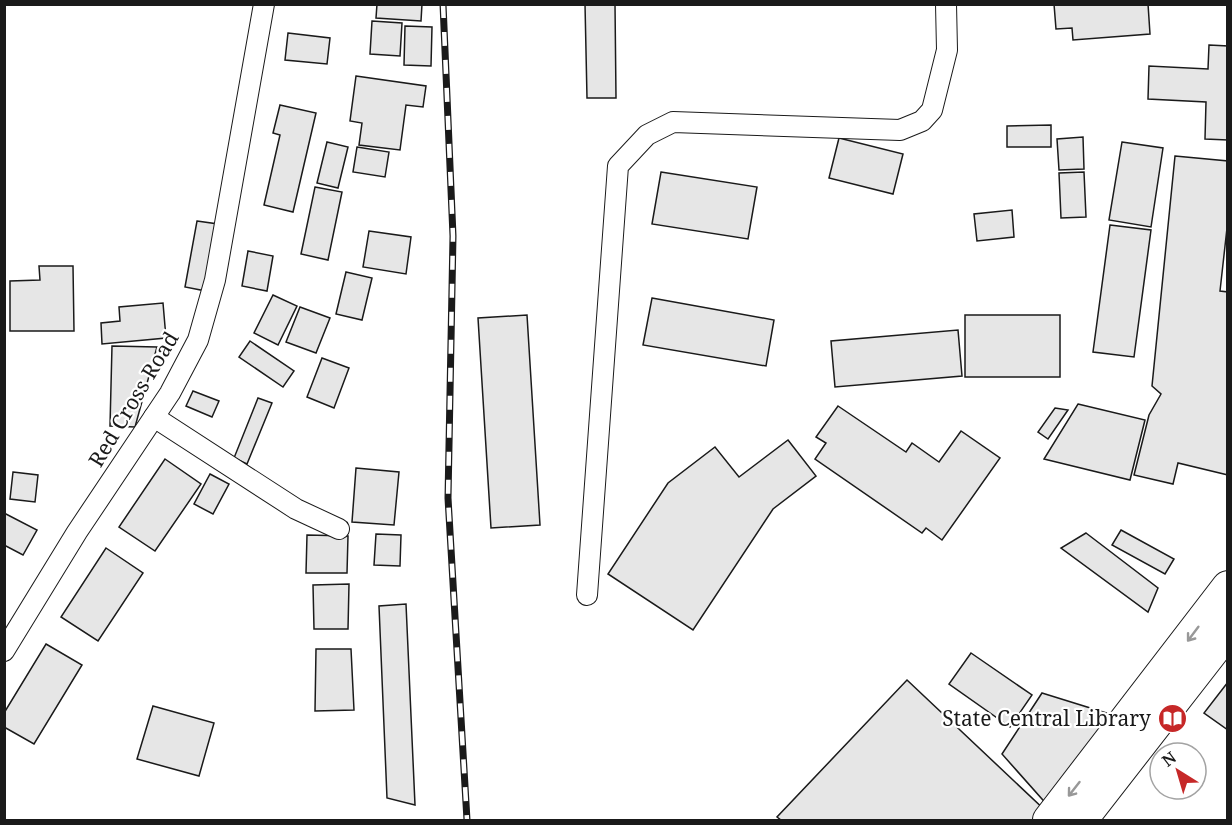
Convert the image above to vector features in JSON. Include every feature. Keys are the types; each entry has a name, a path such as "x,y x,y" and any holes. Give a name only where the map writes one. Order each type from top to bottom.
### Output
{"main road":[{"path":"1049,820 1227,587"},
{"path":"1081,820 1227,631"}],"street":[{"name":"Red Cross Road","path":"4,651 77,532 189,360 204,321 217,268 264,4"},
{"path":"587,595 618,166 647,135 673,122 900,130 922,121 932,110 947,50 946,4"},
{"path":"154,417 296,509 339,529"}],"building":[{"path":"377,4 422,4 421,21 376,18"},
{"path":"585,4 615,4 616,98 587,98"},
{"path":"1054,4 1148,4 1150,34 1073,40 1072,28 1056,29"},
{"path":"372,21 402,23 400,56 370,54"},
{"path":"405,26 432,27 431,66 404,65"},
{"path":"288,33 330,38 327,64 285,60"},
{"path":"1209,45 1228,46 1228,140 1205,139 1206,102 1148,99 1149,66 1208,69"},
{"path":"356,76 426,86 423,107 406,105 400,150 359,145 362,123 350,121"},
{"path":"280,105 316,113 293,212 264,205 280,135 273,133"},
{"path":"1051,125 1051,147 1007,147 1007,126"},
{"path":"1083,137 1084,169 1059,170 1057,139"},
{"path":"839,138 903,154 893,194 829,178"},
{"path":"327,142 348,147 338,188 317,183"},
{"path":"1122,142 1163,148 1151,227 1109,220"},
{"path":"357,147 389,152 385,177 353,172"},
{"path":"1175,156 1228,161 1228,219 1220,291 1228,292 1228,475 1178,463 1173,484 1134,475 1149,415 1161,394 1152,386"},
{"path":"661,172 757,187 748,239 652,224"},
{"path":"1084,172 1086,217 1061,218 1059,173"},
{"path":"315,187 342,192 328,260 301,254"},
{"path":"1012,210 1014,237 977,241 974,214"},
{"path":"197,221 218,224 206,291 185,287"},
{"path":"1110,225 1151,230 1134,357 1093,352"},
{"path":"369,231 411,237 406,274 363,267"},
{"path":"248,251 273,256 267,291 242,286"},
{"path":"39,266 73,266 74,331 10,331 10,281 40,280"},
{"path":"346,272 372,278 362,320 336,314"},
{"path":"273,295 297,306 278,345 254,333"},
{"path":"652,298 774,320 766,366 643,345"},
{"path":"163,303 166,338 102,344 101,323 120,321 119,307"},
{"path":"300,307 330,318 316,353 286,342"},
{"path":"527,315 540,525 491,528 478,318"},
{"path":"965,315 1060,315 1060,377 965,377"},
{"path":"958,330 962,376 835,387 831,341"},
{"path":"250,341 294,371 283,387 239,357"},
{"path":"112,346 157,347 135,427 110,426"},
{"path":"322,358 349,368 334,408 307,397"},
{"path":"193,391 219,401 212,417 186,406"},
{"path":"258,398 272,403 247,464 234,458"},
{"path":"1078,404 1145,420 1130,480 1044,459"},
{"path":"838,406 906,452 912,443 939,462 961,431 1000,458 942,540 926,528 922,533 815,459 826,443 816,437"},
{"path":"1055,408 1068,410 1048,439 1038,432"},
{"path":"788,440 816,476 773,509 693,630 608,574 668,483 715,447 739,477"},
{"path":"165,459 201,484 155,551 119,527"},
{"path":"356,468 399,472 394,525 352,522"},
{"path":"13,472 38,475 35,502 10,499"},
{"path":"210,474 229,484 213,514 194,504"},
{"path":"4,513 37,530 23,555 4,545"},
{"path":"1121,530 1174,559 1165,574 1112,545"},
{"path":"1086,533 1158,588 1148,612 1061,548"},
{"path":"376,534 401,535 400,566 374,565"},
{"path":"307,535 348,536 347,573 306,573"},
{"path":"106,548 143,573 98,641 61,617"},
{"path":"349,584 348,629 314,629 313,585"},
{"path":"406,604 415,805 387,798 379,606"},
{"path":"46,644 82,665 34,744 4,727 4,713"},
{"path":"316,649 351,649 354,710 315,711"},
{"path":"971,653 1032,695 1010,727 949,684"},
{"path":"907,680 1049,814 1042,820 781,820 777,817"},
{"path":"1228,682 1228,730 1204,713"},
{"path":"1042,693 1116,716 1050,808 1002,754"},
{"path":"153,706 214,723 199,776 137,759"}],"railway":[{"path":"443,4 453,236 448,498 467,820"}],"place":[{"name":"State Central Library","path":"1172,718"}]}
